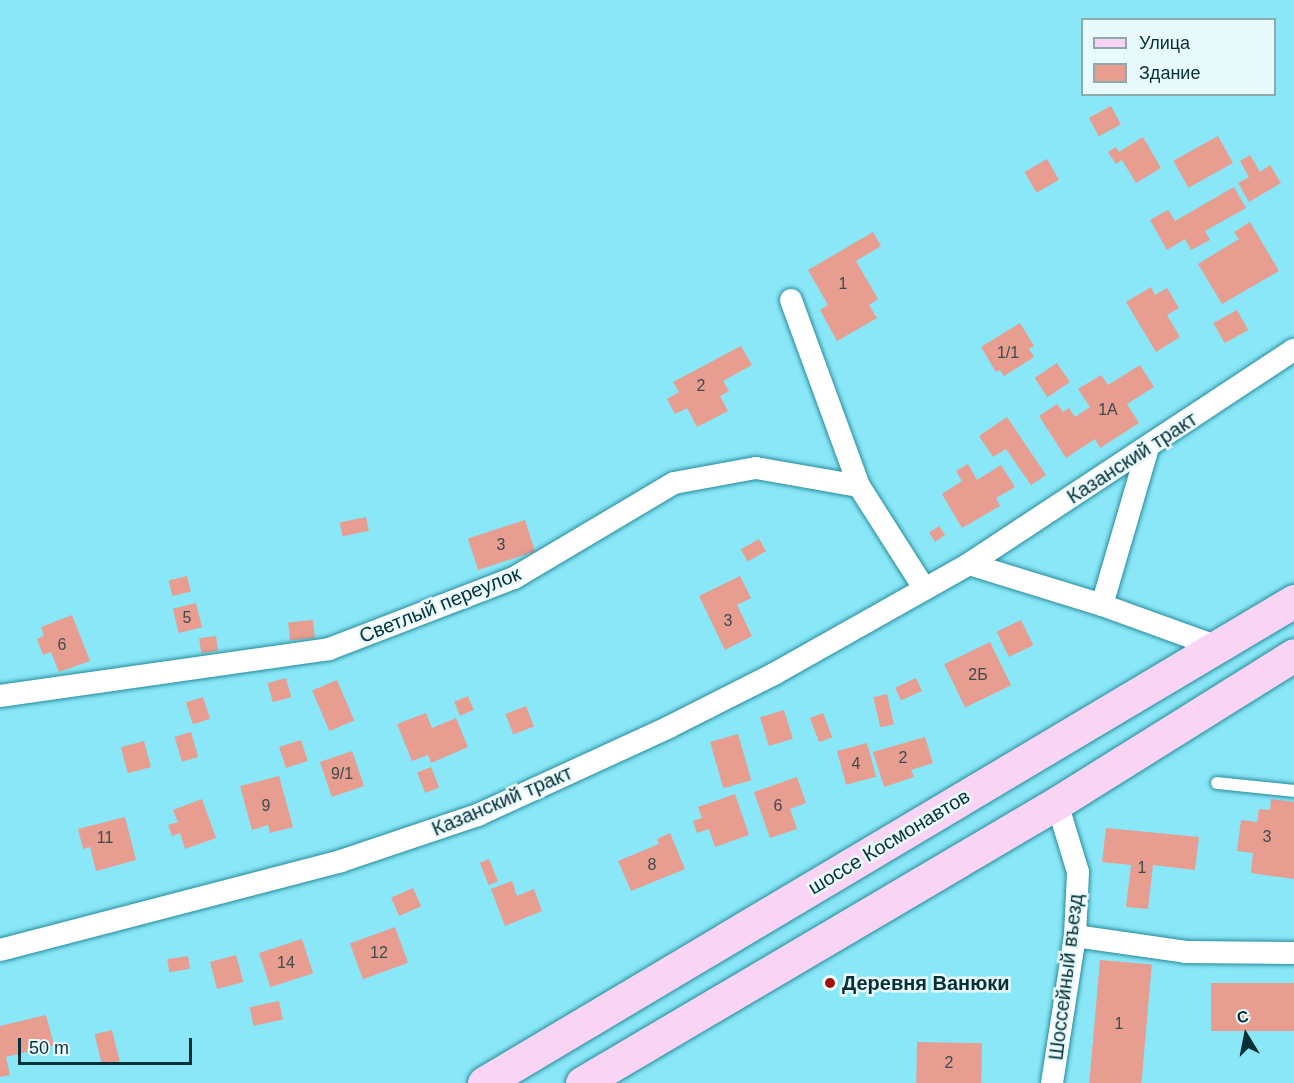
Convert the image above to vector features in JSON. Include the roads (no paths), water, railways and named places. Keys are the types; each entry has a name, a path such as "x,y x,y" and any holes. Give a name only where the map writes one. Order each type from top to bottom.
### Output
{"main road":[{"name":"шоссе Космонавтов","path":"484,1083 1294,601"},
{"path":"582,1083 1057,802 1294,655"}],"street":[{"path":"791,300 859,486 924,588"},
{"name":"Казанский тракт","path":"0,950 341,861 478,815 669,727 774,674 969,564 1294,350"},
{"path":"1102,605 1148,448"},
{"name":"Светлый переулок","path":"0,696 329,649 514,578 674,483 756,468 859,486"},
{"path":"969,564 1102,605 1218,647"},
{"name":"Шоссейный въезд","path":"1052,1083 1075,936 1078,872 1057,802"},
{"path":"1075,936 1186,952 1294,953"}],"lane":[{"path":"1217,783 1294,790"}],"place":[{"name":"Деревня Ванюки","path":"830,983"}]}
